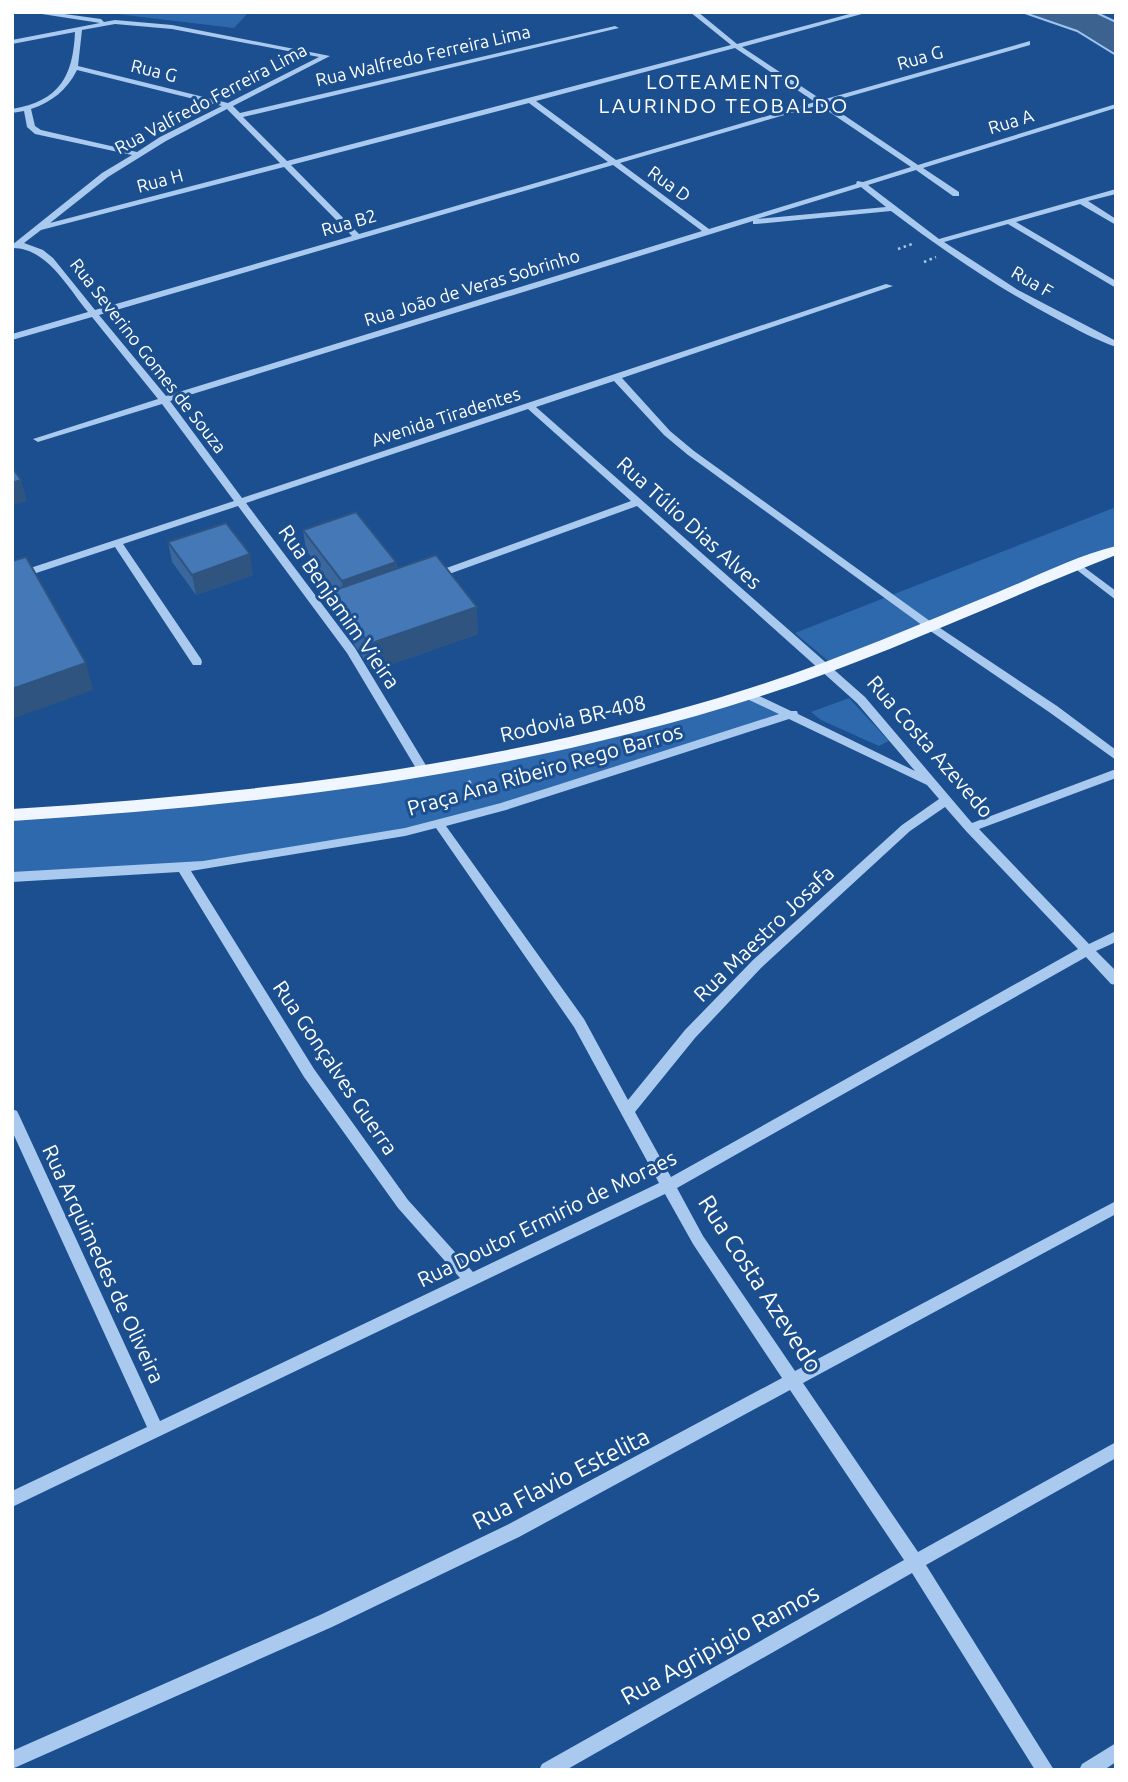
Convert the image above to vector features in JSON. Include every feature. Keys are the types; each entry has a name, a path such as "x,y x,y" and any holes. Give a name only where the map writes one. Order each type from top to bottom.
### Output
{"main road":[{"name":"Rodovia BR-408","path":"12,815 167,806 295,792 424,772 557,746 749,695 824,668 1116,550"}],"street":[{"path":"32,12 115,22"},
{"path":"693,12 736,46 956,194"},
{"path":"287,164 866,12"},
{"path":"12,42 115,22"},
{"name":"Rua Valfredo Ferreira Lima","path":"15,246 105,175 138,154 227,105 326,56 172,27 115,22"},
{"name":"Rua Walfredo Ferreira Lima","path":"238,116 615,28"},
{"path":"12,111 28,110 54,96 74,68 79,29"},
{"name":"Rua G","path":"613,163 1027,43"},
{"name":"Rua G","path":"74,68 227,105"},
{"name":"Rua D","path":"530,100 707,231"},
{"path":"227,105 358,237"},
{"name":"Rua A","path":"915,167 1116,106"},
{"path":"28,110 31,127 38,132 138,154"},
{"name":"Rua B2","path":"12,337 613,163"},
{"name":"Rua H","path":"41,228 287,164"},
{"name":"Rua João de Veras Sobrinho","path":"38,439 915,167"},
{"path":"860,184 936,242 1116,191"},
{"path":"1082,201 1116,223"},
{"path":"729,224 891,209"},
{"path":"1009,221 1116,285"},
{"name":"Rua F","path":"936,242 1026,298 1116,344"},
{"name":"Rua Severino Gomes de Souza","path":"15,246 40,252 50,260 164,400 240,502"},
{"name":"Avenida Tiradentes","path":"12,578 889,286"},
{"path":"616,377 667,433 691,453 930,626 1054,709 1116,756"},
{"name":"Rua Túlio Dias Alves","path":"530,406 824,668"},
{"name":"Rua Benjamim Vieira","path":"240,502 351,651 424,772"},
{"path":"416,582 639,502"},
{"path":"117,543 198,662"},
{"path":"1077,565 1116,597"},
{"path":"325,615 338,610"},
{"name":"Rua Costa Azevedo","path":"824,668 861,700 945,801 1116,980"},
{"path":"749,695 933,784"},
{"name":"Praça Ana Ribeiro Rego Barros","path":"12,877 182,867 290,853 438,823 553,791 793,715"},
{"path":"970,828 1116,773"},
{"name":"Rua Maestro Josafa","path":"627,1112 690,1034 757,964 906,828 945,801"},
{"name":"Rua Costa Azevedo","path":"438,823 579,1023 698,1240 916,1564 1045,1770"},
{"name":"Rua Gonçalves Guerra","path":"182,867 309,1073 403,1204 471,1280"},
{"name":"Rua Doutor Ermirio de Moraes","path":"12,1499 667,1186 1116,936"},
{"name":"Rua Arquimedes de Oliveira","path":"12,1115 156,1430"},
{"name":"Rua Flavio Estelita","path":"12,1760 326,1620 513,1531 795,1382 1116,1207"},
{"path":"916,1564 1116,1449"},
{"name":"Rua Agripigio Ramos","path":"548,1770 916,1564"},
{"path":"1088,1770 1116,1752"}],"shaded area":[{"path":"100,12 249,12 234,28"},
{"path":"1022,12 1095,12 1116,22 1116,55 1077,31"},
{"path":"1116,507 1116,550 833,665 795,633"},
{"path":"749,695 793,714 629,768 405,832 203,866 12,877 12,815 424,772"},
{"path":"849,698 889,741 879,746 821,720 811,712"}],"building":[{"path":"12,467 21,480 12,483"},
{"path":"356,512 396,562 342,581 303,530"},
{"path":"226,523 250,554 192,575 168,542"},
{"path":"436,555 477,607 369,644 332,591"},
{"path":"26,557 86,663 12,689 12,561"}],"district":[{"name":"LOTEAMENTO LAURINDO TEOBALDO","path":"724,94"}]}
